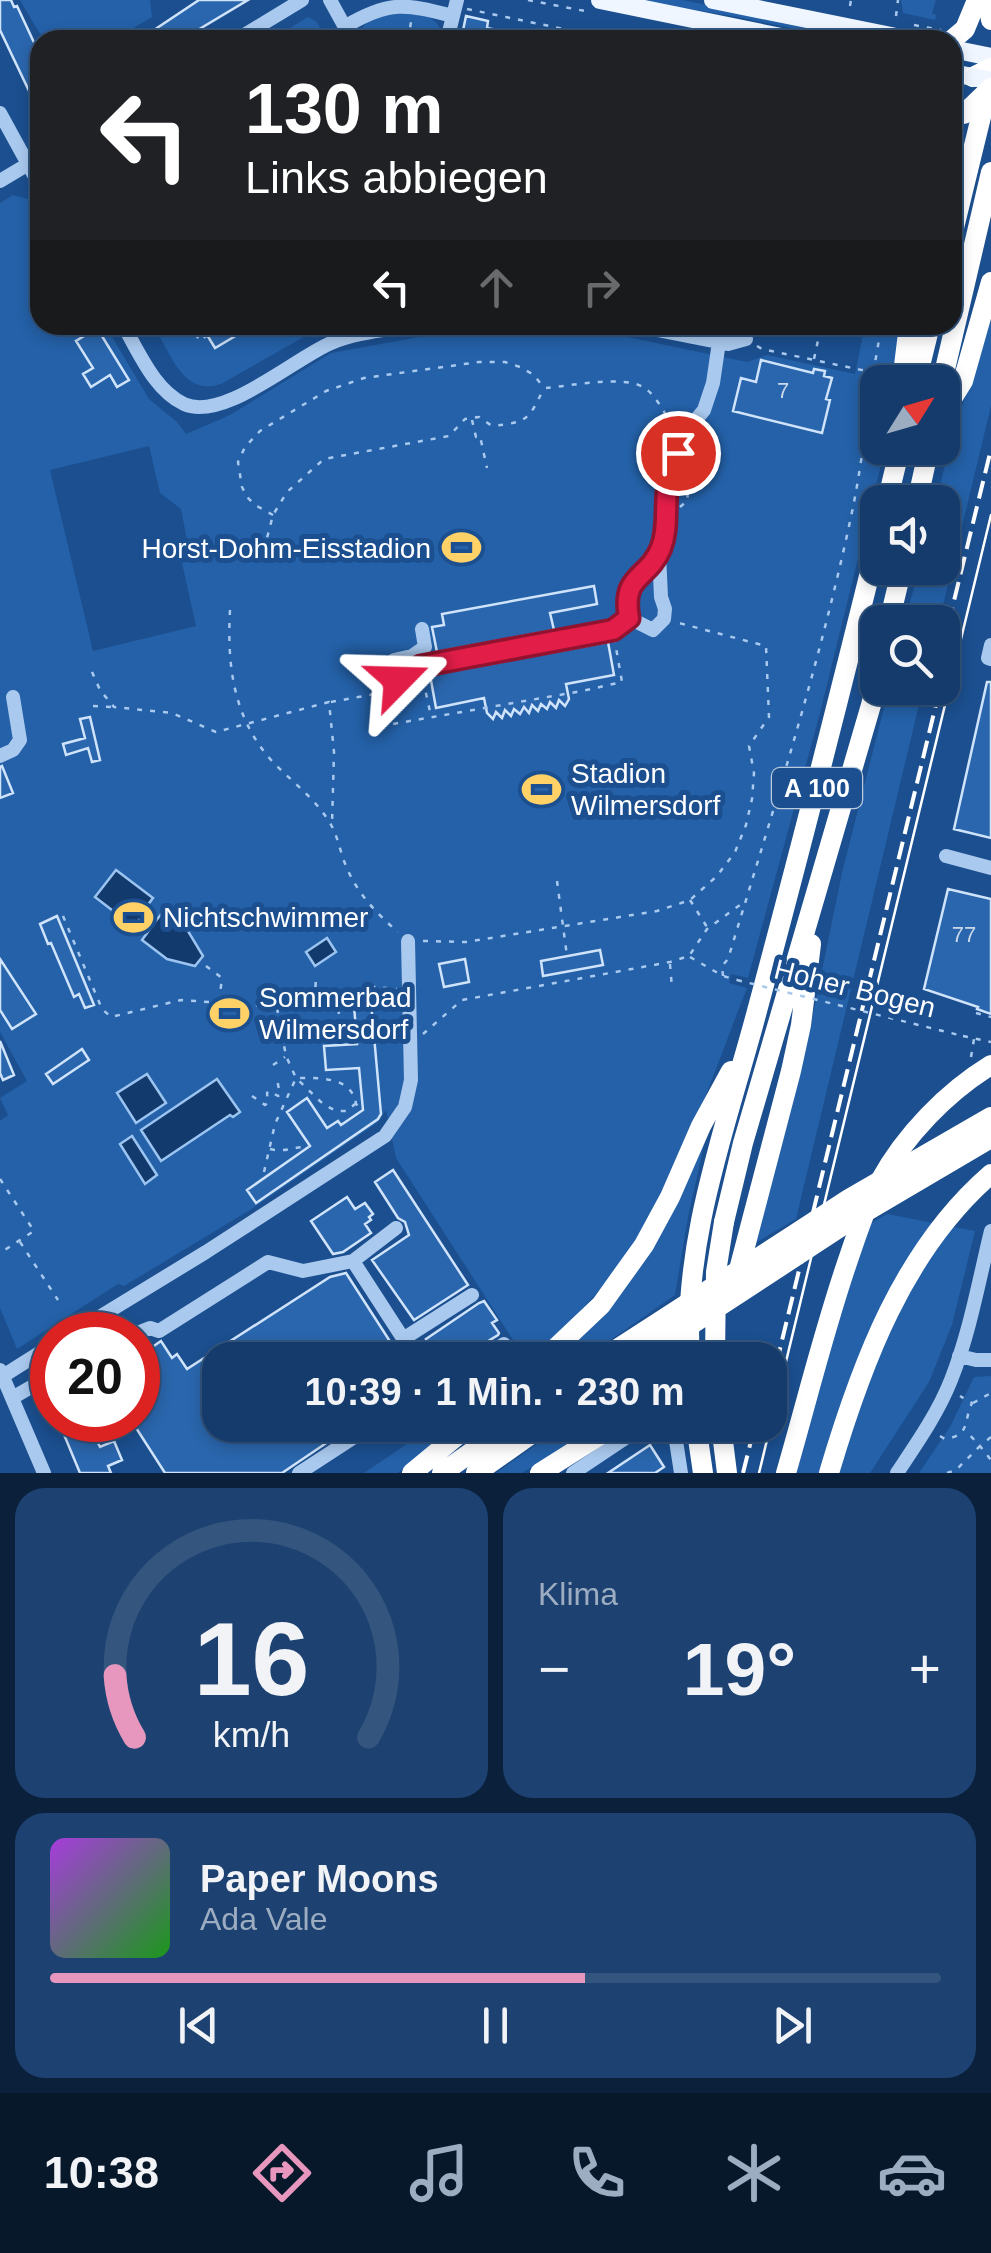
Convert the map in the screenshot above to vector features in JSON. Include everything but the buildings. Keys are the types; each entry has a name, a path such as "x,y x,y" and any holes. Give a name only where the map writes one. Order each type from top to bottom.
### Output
{"highway":[{"path":"952,30 964,28 977,0"},
{"path":"988,0 990,18"},
{"path":"962,116 984,71"},
{"path":"962,184 984,71"},
{"path":"962,296 991,172"},
{"path":"960,384 991,282"},
{"path":"904,365 908,335"},
{"path":"920,365 928,335"},
{"path":"946,365 953,335"},
{"name":"A 100","path":"692,1342 695,1259 723,1129 824,762 867,585"},
{"name":"A 100","path":"715,1342 716,1272 724,1222 869,705"},
{"path":"708,1342 716,1334 733,1292 801,1025 817,887"},
{"path":"563,1342 601,1305 644,1245 670,1197 700,1126 751,1035"},
{"path":"786,1473 835,1298 881,1179 918,1128 953,1092 991,1065"},
{"path":"629,1342 834,1208 991,1117"},
{"path":"665,1342 845,1224 991,1138"},
{"path":"830,1473 846,1414 876,1337 908,1276 957,1207 991,1174"},
{"path":"412,1473 449,1442"},
{"path":"442,1473 486,1442"},
{"path":"476,1473 520,1442"},
{"path":"540,1473 589,1442"},
{"path":"698,1442 702,1473"},
{"path":"722,1442 726,1473"}],"main road":[{"path":"600,0 747,30"},
{"path":"713,0 821,30"},
{"path":"962,56 984,71"}],"street":[{"path":"252,30 302,0"},
{"path":"330,0 347,30"},
{"path":"353,30 377,10 396,5 455,7"},
{"path":"0,113 30,157"},
{"path":"0,181 30,163"},
{"path":"129,335 166,393 192,407 229,401 338,335"},
{"path":"692,335 728,344 746,339 743,335"},
{"path":"629,618 630,586 659,554 666,534 667,488 682,436 704,410 719,342"},
{"path":"629,618 653,630 664,619 659,554"},
{"path":"422,629 424,648 394,660 398,680 421,666 613,630 629,618"},
{"path":"0,756 13,750 20,740 14,696"},
{"path":"946,856 991,868"},
{"path":"108,1312 385,1136 405,1107 411,1080 408,941"},
{"path":"160,1331 268,1262 303,1271 353,1261 396,1228"},
{"path":"897,1473 943,1398 986,1271 991,1232"},
{"path":"353,1261 406,1342"},
{"path":"404,1339 472,1295"},
{"path":"959,1356 991,1360"},
{"path":"30,1358 1,1373 44,1473"},
{"path":"12,1398 30,1388"},
{"path":"299,1473 347,1442"},
{"path":"573,1473 620,1442"},
{"path":"677,1442 681,1473"}],"path":[{"path":"850,6 851,0"},
{"path":"896,16 898,0"},
{"path":"410,30 414,7"},
{"path":"455,7 568,30"},
{"path":"814,360 819,335"},
{"path":"873,365 880,335"},
{"path":"746,339 762,349 860,370"},
{"path":"273,515 247,497 238,462 260,431 326,391 364,378 479,362 520,366 544,388"},
{"path":"820,370 822,362"},
{"path":"544,388 616,382 641,386 654,396 682,436"},
{"path":"233,555 267,538 273,515 287,492 324,459 448,436 464,419 479,416 492,426 517,423 532,414 544,388"},
{"path":"471,418 476,437 480,436 487,468"},
{"path":"667,516 688,500 687,480 676,458"},
{"path":"722,976 808,699 861,465"},
{"path":"230,610 228,650 234,690 254,738 315,802 332,825 345,866 361,895 408,941 466,942 657,911 690,900 717,876 735,852 746,825 754,773 750,746 769,717 766,646 664,619"},
{"path":"380,693 386,725 622,682 613,630"},
{"path":"421,666 432,717"},
{"path":"92,672 100,690 114,706"},
{"path":"92,706 172,713 216,732 329,702 380,693 398,680"},
{"path":"329,702 334,752 332,825"},
{"path":"556,881 567,956"},
{"path":"690,900 708,928"},
{"path":"410,1046 462,1000 689,956 708,928 746,901"},
{"path":"63,916 102,1009 111,1017 181,1000 276,1006 315,1002 347,990 410,990"},
{"name":"Hoher Bogen","path":"689,956 736,980 991,1042"},
{"path":"670,962 672,988"},
{"path":"206,966 222,978 219,1004"},
{"path":"570,971 572,980"},
{"path":"315,1002 316,974"},
{"path":"333,996 344,1026 356,1037"},
{"path":"276,1006 286,1056 296,1078 336,1111 347,1111 356,1104"},
{"path":"976,1014 991,1017"},
{"path":"971,1055 974,1038"},
{"path":"273,1065 286,1056"},
{"path":"264,1172 268,1149 296,1078"},
{"path":"296,1078 321,1078 346,1085 363,1110"},
{"path":"252,1096 265,1105 268,1103 266,1093 280,1094 277,1079"},
{"path":"310,1102 312,1094"},
{"path":"284,1103 289,1111"},
{"path":"268,1149 290,1151 298,1146 309,1147"},
{"path":"0,1179 34,1231 0,1253"},
{"path":"20,1240 58,1300"},
{"path":"940,1436 944,1440 956,1437 964,1429 972,1404 991,1393"},
{"path":"960,1396 972,1404"},
{"path":"964,1429 991,1460"},
{"path":"947,1473 956,1470 991,1437"}],"shaded area":[{"path":"20,0 150,0 152,17 130,30 38,30"},
{"path":"635,0 682,0 817,30"},
{"path":"901,0 936,0 932,13 935,20 903,13"},
{"path":"416,12 435,21 440,30 362,30 372,20"},
{"path":"308,17 321,30 287,30"},
{"path":"13,195 30,200 30,335 111,335 149,399 186,434 230,415 331,353 431,335 618,335 747,362 767,355 855,374 863,335 901,335 897,365 860,365 860,465 881,465 880,469 876,485 860,485 860,550 748,978 731,974 729,983 747,988 696,1121 650,1218 597,1293 548,1342 514,1342 396,1158 386,1110 377,1123 250,1210 124,1286 118,1284 74,1312 30,1312 30,1341 17,1349 0,1308 0,1121 8,1115 0,1098 27,1081 0,1032 0,203","holes":["149,446 160,493 181,509 191,561 182,563 196,626 93,651 50,470"]},
{"path":"991,318 991,406 960,535 960,485 940,485 945,465 960,465 960,413"},
{"path":"158,335 208,335 216,348 237,335 307,335 223,383 209,386 188,379"},
{"path":"915,585 948,585 943,605 909,605"},
{"path":"885,705 919,705 796,1219 752,1245 811,1024 842,873"},
{"name":"Nichtschwimmer","path":"116,870 153,898 141,914 154,923 163,912 188,931 203,956 195,966 167,959 142,940 150,929 139,920 134,927 95,897"},
{"path":"327,938 336,952 315,966 306,952"},
{"path":"147,1074 166,1103 136,1123 117,1093"},
{"path":"217,1079 240,1112 161,1161 141,1130"},
{"path":"132,1136 157,1175 145,1184 120,1144"},
{"path":"705,1141 675,1295 608,1342 576,1342 624,1289"},
{"path":"887,1214 975,1231 952,1325 929,1382 870,1473 795,1473 837,1322 871,1223"},
{"path":"991,1376 991,1473 919,1473 950,1427 974,1377"},
{"path":"410,1442 434,1442 398,1473 364,1473"},
{"path":"540,1442 572,1442 522,1473 496,1473"}],"tram line":[{"path":"759,1473 991,515"}],"railway":[{"path":"953,605 991,449"},
{"path":"782,1342 936,705"},
{"path":"743,1473 751,1442"}],"place":[{"name":"Horst-Dohm-Eisstadion","path":"461,548"},
{"name":"Stadion Wilmersdorf","path":"541,789"},
{"name":"Nichtschwimmer","path":"133,917"},
{"name":"Sommerbad Wilmersdorf","path":"229,1013"}],"route":[{"path":"398,680 421,666 613,630 622,625 629,618 630,586 659,554 666,534 667,488 678,453"}]}
